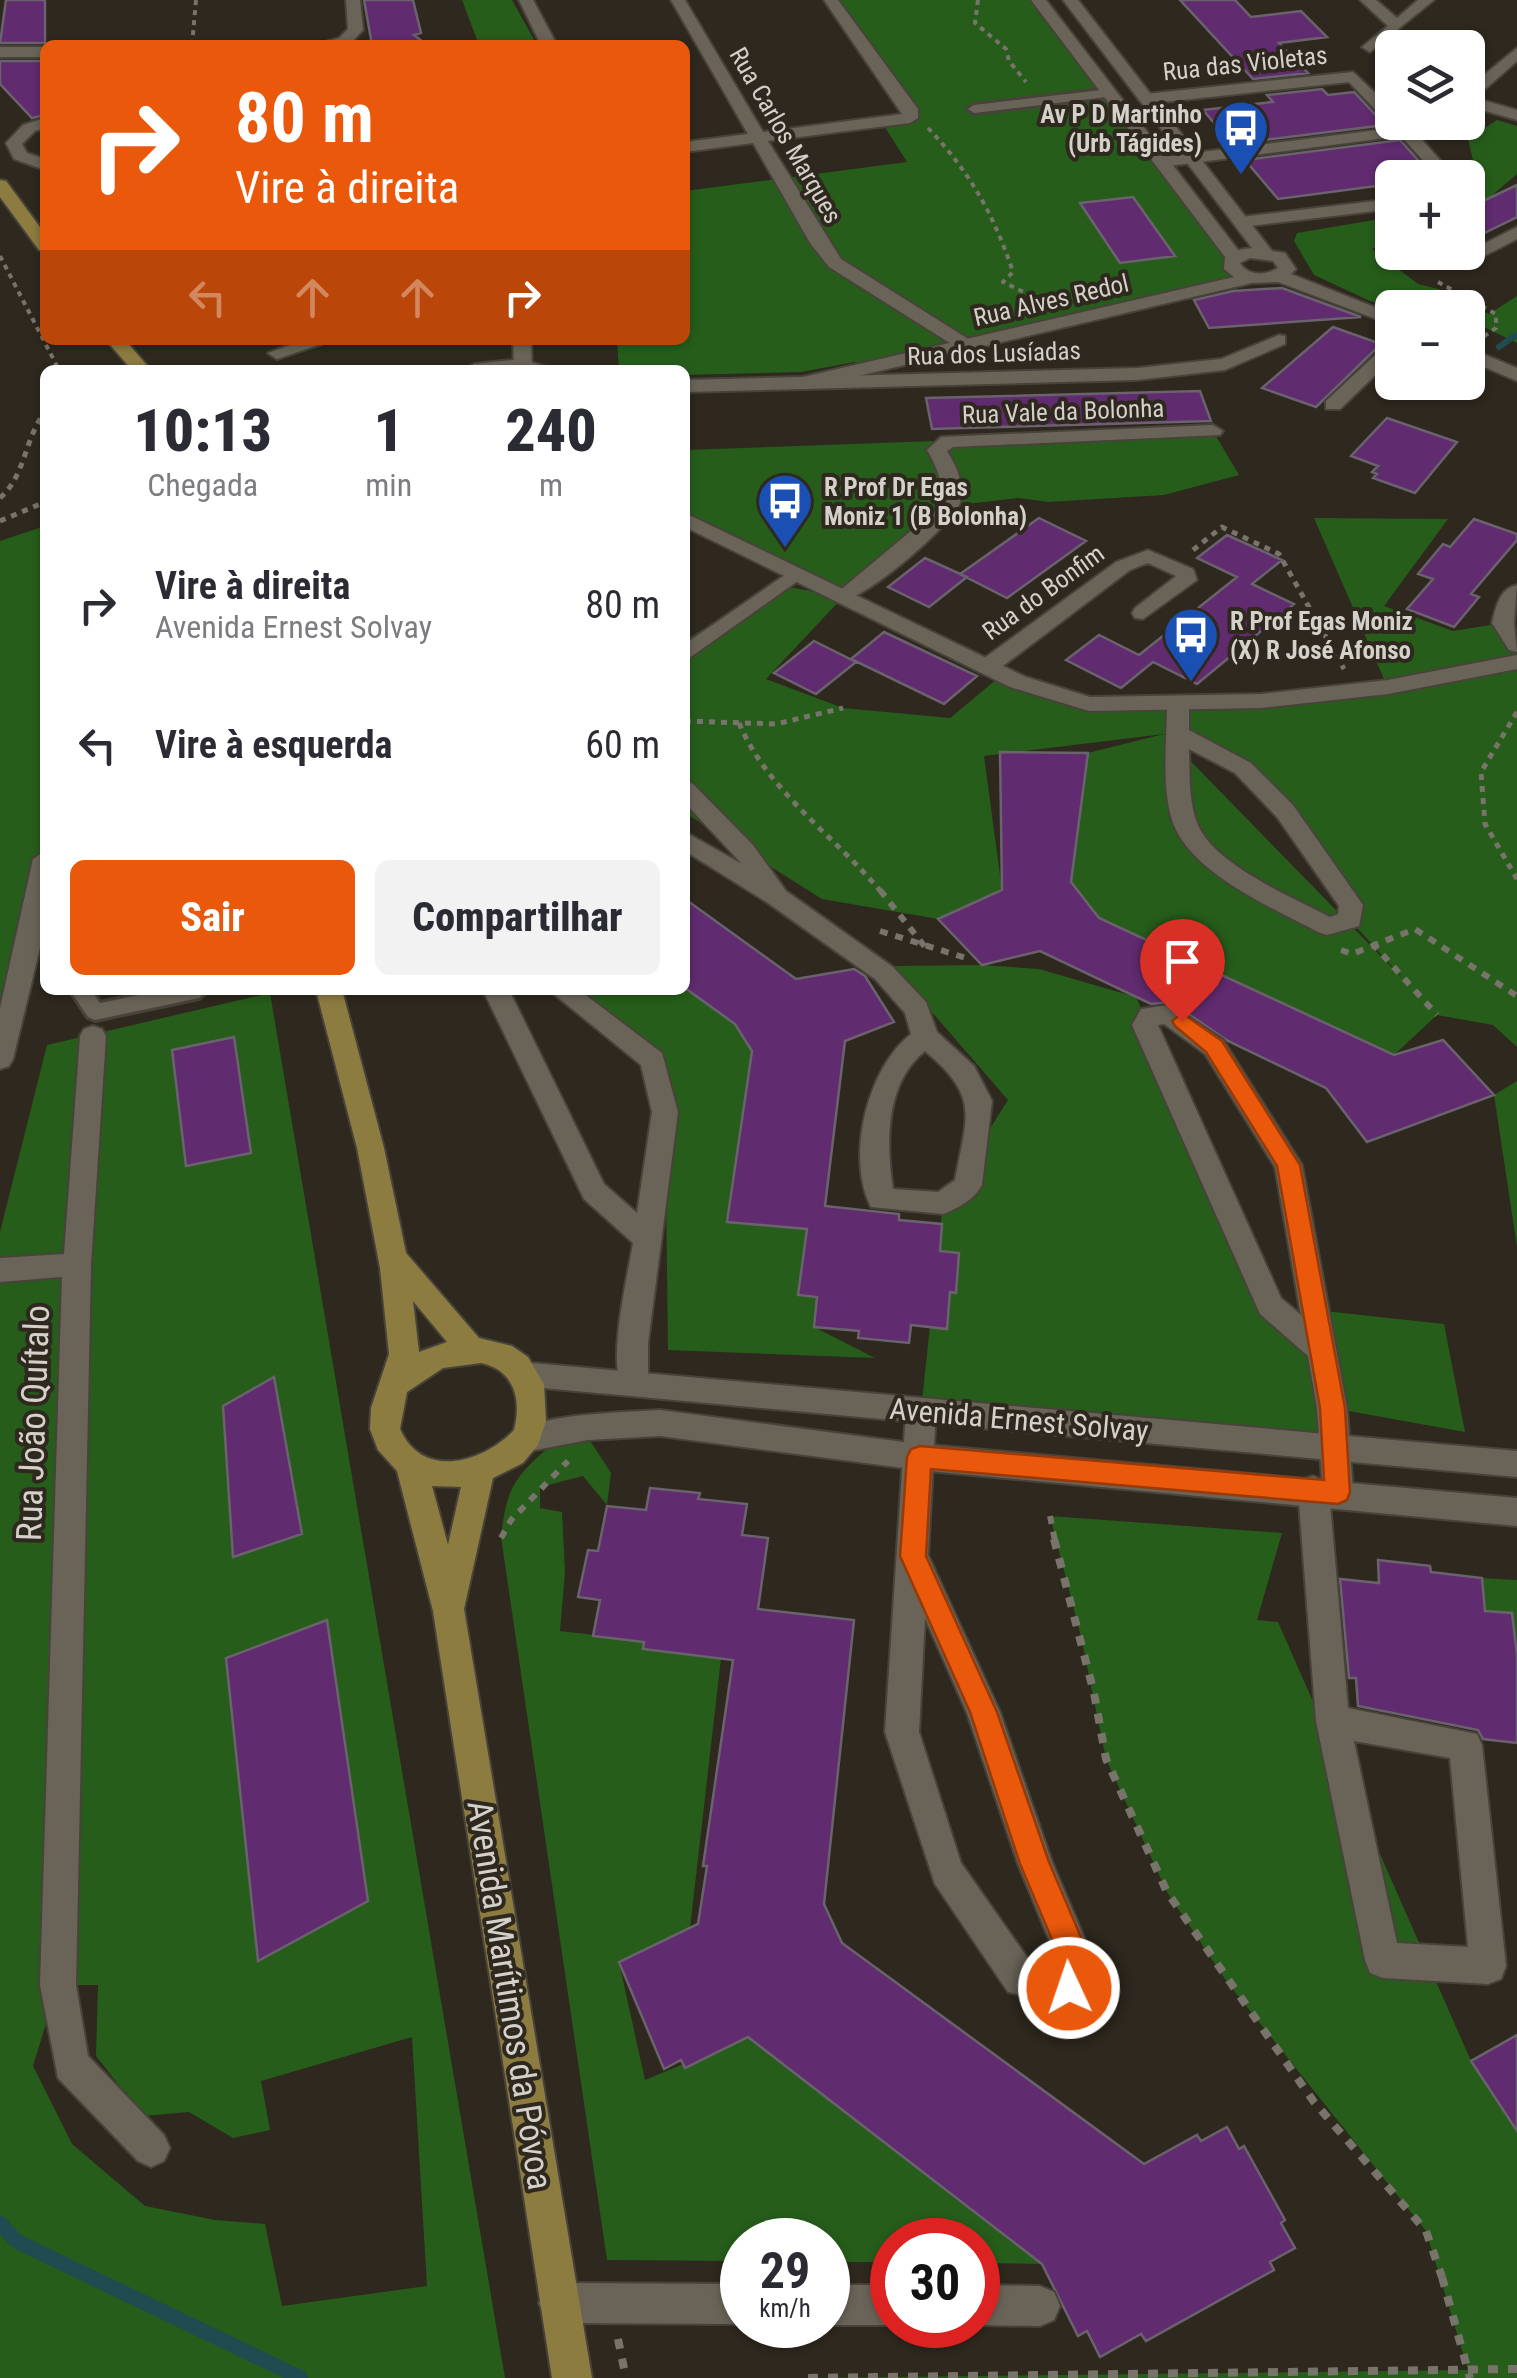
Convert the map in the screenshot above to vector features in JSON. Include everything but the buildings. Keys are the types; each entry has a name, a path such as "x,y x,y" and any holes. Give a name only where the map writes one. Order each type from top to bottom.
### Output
{"main road":[{"path":"0,185 40,239"},
{"path":"119,345 135,365"},
{"name":"Avenida Marítimos da Póvoa","path":"330,995 395,1260 404,1354 387,1402 384,1424 390,1442 411,1465 448,1611 572,2378"},
{"name":"Avenida Marítimos da Póvoa","path":"395,1260 470,1348 492,1352 522,1374"},
{"path":"396,1382 412,1366 434,1354 470,1348"},
{"path":"411,1465 444,1475 480,1470 503,1459 526,1439 532,1405 522,1374"},
{"name":"Avenida Marítimos da Póvoa","path":"448,1611 480,1470"}],"street":[{"path":"346,40 356,30 352,0"},
{"path":"526,0 546,40"},
{"name":"Rua Carlos Marques","path":"678,0 819,243 835,263 967,346"},
{"path":"690,146 910,113 830,0"},
{"path":"1038,0 1234,257 1233,269 1252,278"},
{"path":"1070,0 1264,252"},
{"path":"1367,0 1396,26"},
{"path":"1370,47 1427,0"},
{"path":"0,55 40,52"},
{"path":"1485,82 1517,53"},
{"name":"Rua das Violetas","path":"1146,99 1353,76 1375,99"},
{"path":"1485,104 1517,116"},
{"path":"40,125 18,135 14,143 20,156 40,163"},
{"path":"1162,162 1375,128"},
{"path":"1413,140 1431,160"},
{"path":"1241,222 1375,206"},
{"path":"1485,248 1517,232"},
{"path":"1234,257 1264,252 1279,257 1287,265 1280,276 1375,313"},
{"name":"Rua Alves Redol","path":"802,383 1252,278 1280,276"},
{"name":"Rua dos Lusíadas","path":"690,390 802,383 1137,374 1226,364 1279,340"},
{"path":"1485,349 1517,362"},
{"path":"1485,361 1517,375"},
{"path":"1334,405 1375,365"},
{"name":"Rua Vale da Bolonha","path":"843,597 928,529 950,506 948,468 937,450 948,440 1214,431"},
{"path":"690,522 1018,682 1090,704 1261,701 1359,690 1517,662"},
{"name":"Rua do Bonfim","path":"987,667 1124,566 1148,556 1171,567"},
{"path":"1143,614 1186,580 1186,574 1171,567"},
{"path":"690,650 794,574"},
{"path":"1517,591 1508,602 1503,624 1517,646"},
{"path":"1178,703 1178,732 1185,824 1220,866 1327,926 1350,920 1351,905 1285,811 1244,768 1178,732"},
{"path":"690,794 744,850 777,897"},
{"path":"690,843 777,897 884,972 918,1010 926,1037 964,1068 982,1098 968,1186 943,1204 881,1199 874,1165 878,1114 898,1060 926,1037"},
{"path":"0,1059 40,887"},
{"path":"498,995 594,1190 648,1240"},
{"path":"568,995 653,1060 665,1112 634,1343 633,1384"},
{"path":"1322,1350 1270,1306 1145,1025 1150,1016 1169,1014 1214,1046 1288,1165 1322,1350 1332,1408 1335,1449 1325,1492 1333,1721 1383,1960 1488,1966 1465,1745 1333,1721"},
{"name":"Rua João Quítalo","path":"93,1036 78,1266 58,1985 71,2065 151,2148"},
{"name":"Rua João Quítalo","path":"0,1270 78,1266"},
{"name":"Avenida Ernest Solvay","path":"522,1374 1517,1464"},
{"path":"913,1556 983,1712 1035,1864 1071,1949 1069,1988 1021,1979 947,1872 902,1732 921,1411"},
{"name":"Avenida Ernest Solvay","path":"526,1439 588,1428 660,1424 920,1457 1517,1512"},
{"path":"558,2303 720,2304"},
{"path":"1000,2306 1040,2306"}],"lane":[{"path":"974,110 1110,93"},
{"path":"83,995 95,1012 176,995"}],"path":[{"path":"192,40 196,0"},
{"path":"978,0 974,23 1006,48 1009,61 1024,81 1080,97"},
{"path":"910,113 948,148 995,218 1012,272 1002,282"},
{"path":"0,256 40,332"},
{"path":"1485,308 1496,314 1496,328"},
{"path":"0,498 8,492 30,446 33,423 40,417"},
{"path":"0,521 40,504"},
{"path":"1171,567 1222,527 1279,554 1359,690"},
{"path":"690,721 776,724 843,708"},
{"path":"1517,712 1481,772 1484,824 1517,879"},
{"path":"740,723 746,744 856,862 925,947"},
{"path":"1330,947 1352,954 1416,929 1517,996"},
{"path":"1372,943 1437,1015"},
{"path":"1050,1516 1062,1580 1082,1637 1106,1759 1167,1892 1314,2102 1426,2231 1470,2378"},
{"path":"808,2378 1517,2369"}],"green space":[{"path":"462,0 512,0 534,40 477,40"},
{"path":"829,0 1038,0 1246,278 861,372 855,362 801,372 690,375 690,365 619,365 617,345 690,345 690,190 907,162 883,124 909,118"},
{"path":"1497,120 1517,126 1517,174 1485,201 1485,160 1473,160 1468,140 1485,140 1485,128"},
{"path":"1375,220 1375,270 1400,270 1418,284 1440,290 1375,290 1375,302 1370,301 1314,275 1294,241 1297,233"},
{"path":"1517,296 1517,343 1486,328 1485,312 1489,314"},
{"path":"1213,431 1239,475 1164,495 1048,502 1019,498 950,506 843,597 766,679 843,708 950,718 1003,674 1090,704 1178,703 1387,686 1314,518 1448,519 1384,606 1453,631 1503,623 1517,645 1517,1047 1493,1025 1437,1015 1394,1055 1099,918 1071,882 1088,753 1164,734 984,756 1002,890 938,919 822,899 690,816 690,637 778,585 838,596 690,522 690,450","holes":["1169,739 1243,768 1350,920 1407,983"]},
{"path":"40,528 40,881 0,1059 0,541"},
{"path":"892,966 1039,969 1136,997 1270,1306 1321,1349 1315,1310 1444,1324 1465,1432 1332,1408 1335,1449 921,1411 943,1203 1008,1100"},
{"path":"690,992 735,1024 752,1051 727,1222 813,1229 803,1257 798,1294 817,1297 814,1327 875,1358 668,1350 665,1112 653,1060 568,995 690,995"},
{"path":"270,995 505,2378 0,2378 0,1232 47,1045","holes":["58,1985 98,1985 96,2056 143,2116 189,2112 233,2138 270,2130 261,2081 412,2037 427,2286 282,2306 265,2224 215,2220 145,2206 72,2144 33,2066"]},
{"path":"1517,1081 1517,1247 1494,1095"},
{"path":"591,1442 611,1473 607,1505 583,1476 540,1487 540,1508 562,1512 565,1572 560,1631 722,1650 690,1928 619,1962 645,2080 748,2037 992,2218 870,2218 870,2262 850,2262 850,2218 720,2218 720,2261 607,2260 501,1537 514,1484 552,1444"},
{"path":"1050,1516 1282,1533 1257,1620 1278,1622 1471,2061 1517,2131 1517,2378 808,2378 1468,2370 1426,2231 1227,1982 1167,1892 1106,1759 1081,1637"},
{"path":"1482,1578 1517,1580 1517,1688 1512,1614 1485,1611"},
{"path":"1000,2224 1054,2264 1000,2263"}],"waterway":[{"path":"1499,347 1517,334"},
{"path":"0,2223 16,2241 301,2378"}],"place":[{"name":"Av P D Martinho (Urb Tágides)","path":"1241,177"},
{"name":"R Prof Dr Egas Moniz 1 (B Bolonha)","path":"785,550"},
{"name":"R Prof Egas Moniz (X) R José Afonso","path":"1191,684"}],"route":[{"path":"1069,1988 1071,1949 1035,1864 983,1712 913,1556 920,1457 1338,1492 1332,1408 1288,1165 1214,1046 1182,1021"}]}
